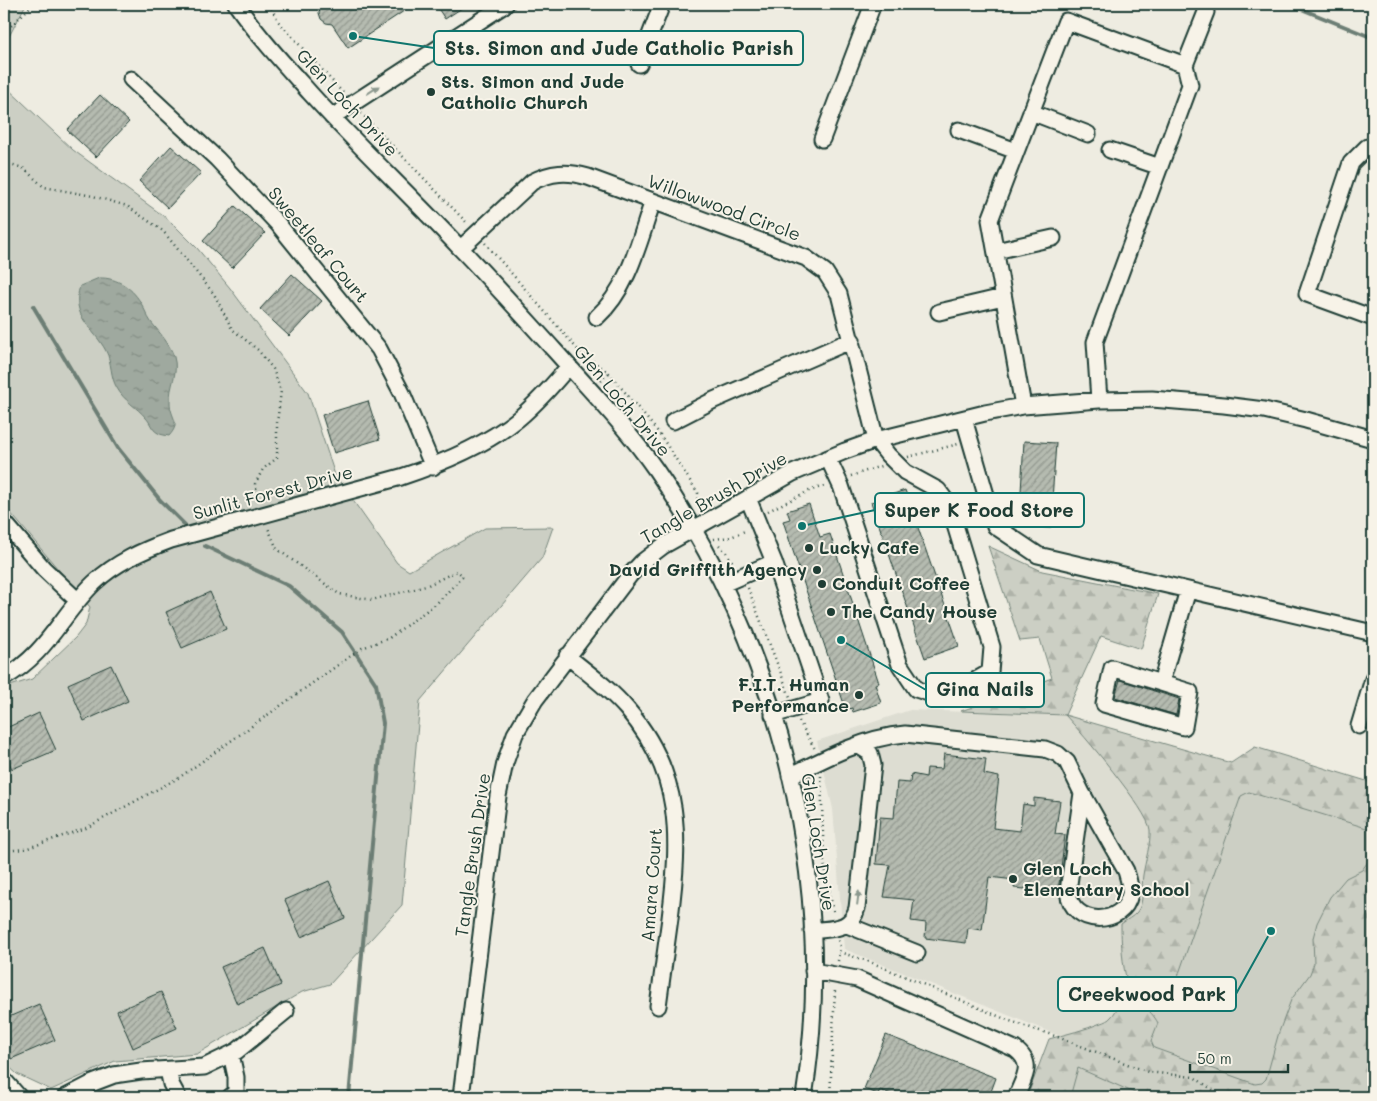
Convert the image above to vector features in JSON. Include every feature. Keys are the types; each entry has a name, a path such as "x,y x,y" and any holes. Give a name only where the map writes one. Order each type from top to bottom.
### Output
{"street":[{"name":"Glen Loch Drive","path":"236,4 271,50 332,117 460,248 631,436 656,470 693,529 723,584 742,626 773,715 796,796 808,878 812,931 811,1047 804,1097"},
{"path":"332,117 506,4"},
{"path":"639,64 662,4"},
{"path":"822,139 873,4"},
{"path":"1099,400 1096,342 1190,85 1185,65 1206,12"},
{"path":"1023,406 990,220 1066,21 1185,65"},
{"name":"Sweetleaf Court","path":"131,79 218,159 278,224 373,341 402,393 433,467"},
{"path":"1031,112 1088,134"},
{"path":"959,130 1016,151"},
{"path":"1373,147 1367,147 1352,163 1307,294 1373,318"},
{"path":"1110,150 1160,167"},
{"name":"Willowwood Circle","path":"460,248 532,182 544,175 571,172 806,258 825,272 839,294 876,440"},
{"path":"597,317 607,308 622,283 652,202"},
{"path":"996,251 1053,238"},
{"path":"939,312 1004,297"},
{"path":"673,421 714,400 852,340"},
{"name":"Sunlit Forest Drive","path":"4,678 31,659 48,641 94,582 137,553 171,540 433,467 489,438 516,420 546,394 569,366"},
{"name":"Tangle Brush Drive","path":"460,1097 498,796 505,763 515,734 535,700 567,656 642,562 663,546 793,473 828,458 876,440 1023,406 1099,400 1152,399 1224,405 1264,410 1373,439"},
{"path":"964,419 995,526 1038,555 1373,633"},
{"path":"828,458 841,486 900,665 916,689 938,696 960,689 990,672 992,647 949,505 938,490 905,472 876,440"},
{"path":"748,498 774,562 821,701 773,715"},
{"path":"4,522 44,569 78,601"},
{"path":"723,584 774,562"},
{"path":"1161,683 1188,590"},
{"name":"Amara Court","path":"567,656 606,687 627,709 646,734 662,765 671,791 675,818 676,860 658,1006"},
{"path":"1112,668 1161,683 1190,692 1184,727 1104,704 1112,668"},
{"path":"1358,726 1373,679"},
{"path":"790,776 818,762 888,735 905,734 1045,749 1058,754 1067,762 1082,793 1126,871 1130,882 1130,894 1126,904 1116,913 1104,918 1090,918 1077,911 1069,901 1068,891 1082,793"},
{"path":"847,925 854,918 857,908 873,776 872,757 870,753 859,746"},
{"path":"812,931 847,925 917,953"},
{"path":"813,971 857,979 1015,1049 1023,1055 1027,1062 1027,1068 1016,1097"},
{"path":"66,1097 114,1075 141,1071 204,1067 237,1051 286,1011"},
{"path":"230,1097 236,1092 236,1077 231,1054"},
{"path":"168,1070 178,1097"},
{"path":"4,1080 19,1097"}],"path":[{"path":"4,33 33,4"},
{"path":"4,162 23,168 44,187 93,196 127,206 163,231 214,294 232,329 258,350 273,369 281,391 277,423 277,458 263,469 256,484 263,515 277,549 339,594 372,600 426,586 457,571 463,576 437,602 389,638 362,648 180,777 86,828 26,849 4,851"},
{"path":"839,952 868,961 1010,1021 1055,1036 1148,1072 1194,1077 1223,1097"}],"shaded area":[{"name":"Glen Loch Elementary School","path":"910,710 1065,715 1231,763 1122,1061 844,949 833,809 817,741"}],"green space":[{"path":"4,4 26,4 4,46"},
{"path":"4,85 73,150 169,220 197,248 230,288 308,393 335,475 397,563 409,571 485,528 553,527 542,558 420,701 402,905 330,984 302,992 197,1054 115,1061 51,1090 17,1074 4,1062 4,688 32,679 76,637 86,624 90,607 4,505"},
{"path":"988,546 1042,571 1158,594 1141,649 1101,636 1065,715 961,711 1052,678 1040,639 1020,641"},
{"path":"1065,715 1231,763 1255,747 1373,783 1373,830 1249,792 1241,796 1169,1002 1164,1006 1141,995 1130,986 1125,974 1122,956 1121,924 1137,912 1142,899 1143,875 1150,835 1147,820 1139,806 1113,772"},
{"path":"1227,775 1373,822 1373,1097 1052,1097 1069,1040 1122,1060"},
{"path":"1373,847 1373,1097 1144,1097 1078,1068 1070,1097 1027,1097 1049,1039 1082,1030 1105,1021 1121,1005 1132,1002 1147,1009 1158,1023 1151,1041 1154,1048 1255,1084 1262,1083 1266,1079 1279,1032 1291,1000 1310,974 1314,963 1313,938 1317,923 1330,897 1346,878 1362,870"}],"water":[{"path":"99,278 118,282 130,289 139,299 151,322 170,347 175,363 170,407 175,427 169,436 160,434 152,428 148,420 120,393 113,379 106,351 81,314 78,306 80,286"}],"building":[{"path":"320,4 400,4 404,11 348,48 332,24 326,23 321,19 319,13"},
{"path":"435,4 468,4 445,19"},
{"path":"100,95 129,122 96,157 67,130"},
{"path":"171,146 201,173 168,208 139,181"},
{"path":"235,206 265,233 232,268 203,241"},
{"path":"292,274 322,301 289,336 260,309"},
{"path":"368,401 380,439 334,453 322,415"},
{"path":"1024,441 1056,443 1050,528 1019,526"},
{"path":"905,490 959,646 925,658 871,502"},
{"path":"809,504 820,537 830,534 879,683 875,684 881,703 853,712 852,708 846,710 783,521 790,519 787,511"},
{"path":"210,592 226,629 182,648 166,612"},
{"path":"111,665 128,701 84,721 68,684"},
{"path":"1120,680 1179,699 1176,715 1115,697"},
{"path":"39,713 56,750 12,769 4,751 4,729"},
{"path":"944,754 986,759 984,774 999,777 993,828 1020,831 1023,804 1034,806 1034,798 1060,801 1055,834 1065,835 1058,892 1014,888 1015,880 989,877 982,930 968,928 966,943 925,938 926,923 911,921 914,900 884,897 890,865 876,864 880,817 894,818 897,782 910,783 911,774 926,777 927,768 942,769"},
{"path":"329,881 345,918 301,937 285,900"},
{"path":"265,948 281,985 237,1004 221,967"},
{"path":"161,992 177,1028 133,1048 117,1011"},
{"path":"39,1004 55,1040 11,1059 4,1043 4,1019"},
{"path":"886,1035 996,1078 989,1097 900,1097 880,1090 878,1094 864,1089"}],"waterway":[{"path":"1289,4 1373,38"},
{"path":"33,306 118,448 160,500 185,525"},
{"path":"205,546 289,586 342,632 376,684 383,723 349,1097"}],"place":[{"name":"Sts. Simon and Jude Catholic Parish","path":"353,36"},
{"name":"Sts. Simon and Jude Catholic Church","path":"431,92"},
{"name":"Super K Food Store","path":"802,526"},
{"name":"Lucky Cafe","path":"809,548"},
{"name":"David Griffith Agency","path":"817,570"},
{"name":"Conduit Coffee","path":"822,584"},
{"name":"The Candy House","path":"831,612"},
{"name":"Gina Nails","path":"841,640"},
{"name":"F.I.T. Human Performance","path":"859,695"},
{"name":"Glen Loch Elementary School","path":"1013,879"},
{"name":"Creekwood Park","path":"1271,931"}]}
